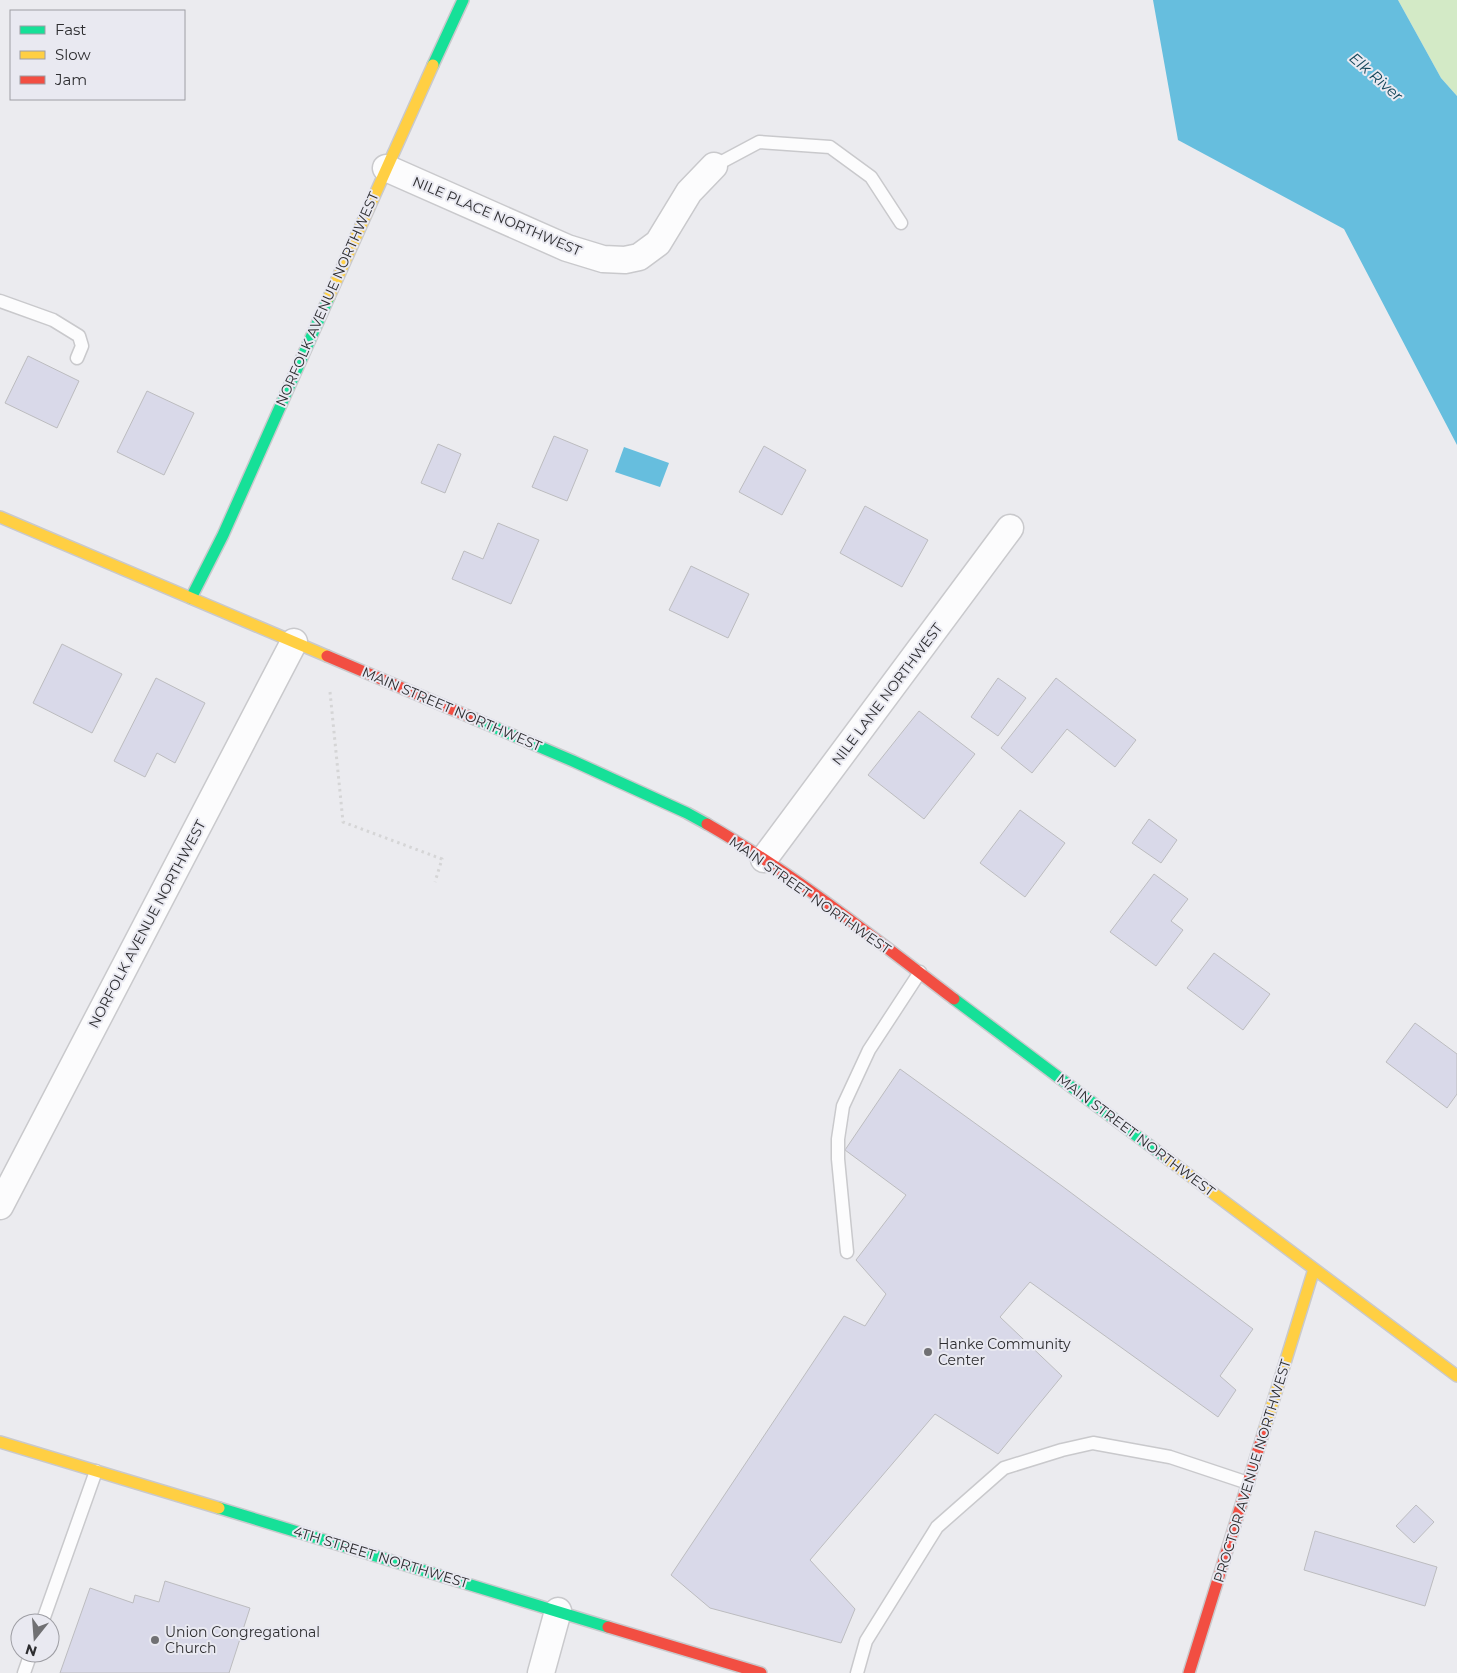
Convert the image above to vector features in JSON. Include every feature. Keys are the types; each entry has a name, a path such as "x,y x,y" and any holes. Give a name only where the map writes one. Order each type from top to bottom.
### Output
{"street":[{"name":"NORFOLK AVENUE NORTHWEST","path":"191,598 222,534 463,0"},
{"name":"NILE PLACE NORTHWEST","path":"386,168 566,248 603,260 625,260 638,257 658,243 690,192 714,166"},
{"name":"MAIN STREET NORTHWEST","path":"0,516 573,761 687,813 740,843 920,972 1457,1376"},
{"name":"NILE LANE NORTHWEST","path":"764,859 1010,528"},
{"name":"NORFOLK AVENUE NORTHWEST","path":"0,1206 294,642"},
{"name":"PROCTOR AVENUE NORTHWEST","path":"1189,1673 1314,1268"},
{"name":"4TH STREET NORTHWEST","path":"0,1442 761,1673"},
{"path":"540,1673 558,1611"}],"lane":[{"path":"714,166 759,142 830,147 871,177 901,223"},
{"path":"0,301 53,320 79,336 82,346 77,358"},
{"path":"847,1252 838,1152 843,1106 869,1050 920,972"},
{"path":"856,1673 866,1641 937,1527 1004,1468 1062,1450 1093,1443 1170,1456 1248,1483"},
{"path":"46,1613 96,1471"}],"path":[{"path":"327,656 343,822 442,859 435,882"}],"green space":[{"path":"1398,0 1457,0 1457,96 1441,78"}],"water":[{"name":"Elk River","path":"1153,0 1398,0 1441,78 1457,96 1457,445 1344,229 1178,140"},
{"path":"624,447 669,463 660,487 615,472"}],"building":[{"path":"28,356 79,381 57,428 5,403"},
{"path":"147,391 194,413 164,475 117,452"},
{"path":"554,436 588,450 567,501 532,487"},
{"path":"438,444 461,454 445,493 421,483"},
{"path":"764,446 806,470 782,515 739,492"},
{"path":"865,506 928,540 902,587 840,553"},
{"path":"498,523 539,540 511,604 452,579 464,551 483,559"},
{"path":"691,566 749,594 728,638 669,610"},
{"path":"62,644 122,674 92,733 33,703"},
{"path":"156,678 205,703 175,763 157,753 145,777 114,761"},
{"path":"998,678 1026,698 998,736 971,717"},
{"path":"1056,678 1136,740 1115,767 1067,729 1032,773 1001,748"},
{"path":"919,711 975,754 924,819 868,775"},
{"path":"1020,810 1065,843 1025,897 980,863"},
{"path":"1149,819 1177,840 1161,863 1132,843"},
{"path":"1154,874 1188,899 1171,921 1183,930 1156,966 1110,932"},
{"path":"1214,953 1270,994 1243,1030 1187,988"},
{"path":"1415,1023 1457,1054 1457,1094 1447,1108 1386,1062"},
{"name":"Hanke Community Center","path":"900,1069 1062,1186 1253,1329 1220,1376 1236,1390 1218,1417 1030,1282 1000,1317 1062,1376 998,1454 935,1414 810,1560 855,1609 841,1643 710,1608 671,1575 844,1316 865,1326 886,1294 856,1260 906,1195 845,1150"},
{"path":"1416,1505 1434,1522 1414,1543 1396,1526"},
{"path":"1315,1531 1437,1567 1425,1606 1304,1570"},
{"name":"Union Congregational Church","path":"165,1581 250,1608 229,1673 60,1673 90,1588 133,1603 135,1595 159,1602"}],"traffic: fast":[{"path":"433,65 463,0"},
{"path":"191,598 223,535 329,297"},
{"path":"475,719 573,761 707,824"},
{"path":"954,999 1169,1160"},
{"path":"219,1508 608,1627"}],"traffic: slow":[{"path":"329,297 433,65"},
{"path":"0,517 327,656"},
{"path":"1169,1160 1457,1376"},
{"path":"1264,1431 1314,1269"},
{"path":"0,1442 219,1508"}],"traffic: jam":[{"path":"327,656 475,719"},
{"path":"707,824 802,885 954,999"},
{"path":"1189,1673 1264,1431"},
{"path":"608,1627 761,1673"}],"place":[{"name":"Hanke Community Center","path":"928,1352"},
{"name":"Union Congregational Church","path":"155,1640"}]}
